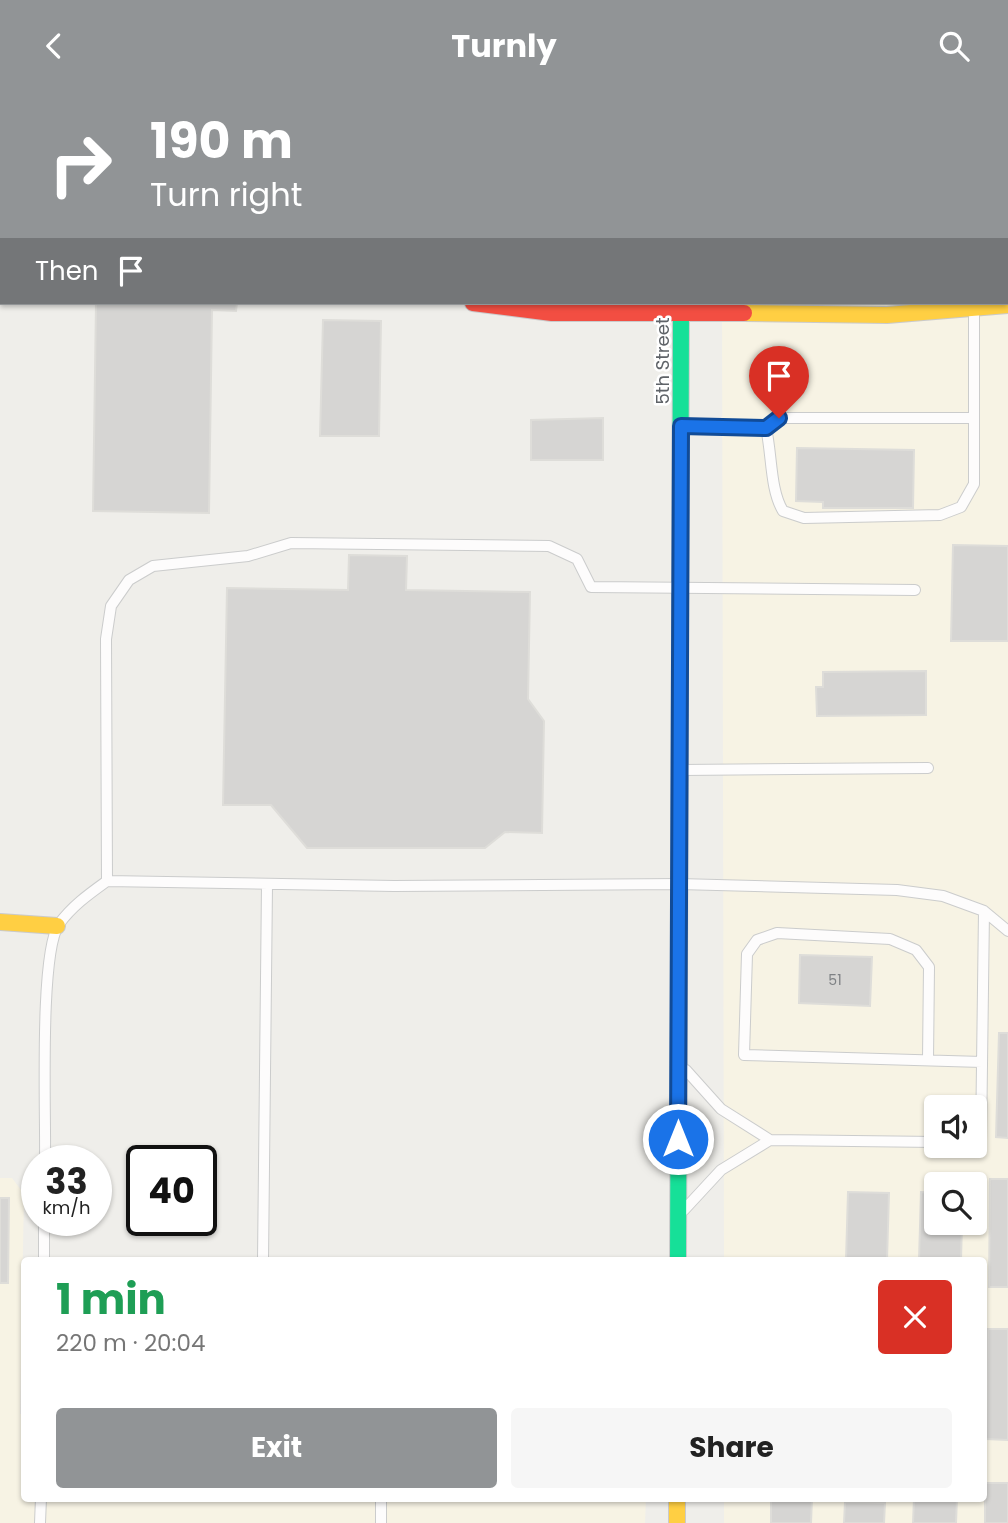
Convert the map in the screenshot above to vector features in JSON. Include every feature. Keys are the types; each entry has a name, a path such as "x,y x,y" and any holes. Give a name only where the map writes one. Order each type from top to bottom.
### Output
{"street":[{"path":"484,305 511,310 576,313 681,307 864,315 1008,305"},
{"name":"5th Street","path":"678,1257 681,307"},
{"path":"0,922 57,926"},
{"path":"677,1502 677,1523"}],"lane":[{"path":"766,428 773,459 775,498 783,511 804,517 940,515 961,507 974,484 974,309"},
{"path":"681,426 766,428 779,418 974,418"},
{"path":"107,881 106,639 111,606 129,580 153,566 248,556 291,543 549,546 577,559 591,587 915,590"},
{"path":"680,770 928,768"},
{"path":"45,1145 47,961 57,926 80,900 107,881 591,887 679,884 897,890 943,896 984,911 1008,931"},
{"path":"263,1257 267,885"},
{"path":"982,1095 984,911"},
{"path":"928,1060 929,967 916,950 890,939 777,933 757,940 747,954 744,1055 982,1062"},
{"path":"679,1060 721,1109 770,1140 924,1142"},
{"path":"678,1217 721,1170 770,1140"},
{"path":"44,1236 44,1257"},
{"path":"40,1523 41,1502"},
{"path":"381,1502 381,1523"}],"shaded area":[{"path":"722,305 1008,305 1008,1523 724,1523 724,1502 987,1502 987,1257 724,1257"},
{"path":"0,1178 12,1178 21,1190 21,1236 23,1236 21,1502 646,1502 645,1523 0,1523"}],"building":[{"path":"96,305 237,305 236,311 212,310 209,513 93,511"},
{"path":"323,320 381,321 379,436 320,436"},
{"path":"603,418 603,460 531,460 531,420"},
{"path":"797,448 914,450 913,508 823,508 823,502 796,501"},
{"path":"953,545 1008,546 1008,641 951,641"},
{"path":"349,555 407,556 406,590 530,592 528,699 544,721 542,833 505,832 485,848 307,848 271,805 223,805 227,588 348,590"},
{"path":"926,671 926,715 817,716 816,687 823,687 823,672"},
{"path":"800,955 872,957 870,1006 799,1003"},
{"path":"999,1033 1008,1033 1008,1138 996,1137"},
{"path":"990,1179 1008,1179 1008,1287 989,1287"},
{"path":"848,1192 889,1193 887,1257 846,1257"},
{"path":"921,1192 924,1192 924,1235 962,1235 961,1257 919,1257"},
{"path":"0,1198 9,1198 8,1283 0,1283"},
{"path":"988,1329 1008,1329 1008,1440 987,1439"},
{"path":"987,1483 1008,1483 1008,1523 985,1523"},
{"path":"771,1502 812,1502 811,1523 771,1523"},
{"path":"845,1502 885,1503 884,1523 844,1523"},
{"path":"914,1502 957,1502 956,1523 913,1523"}],"traffic: fast":[{"path":"680,632 681,305"},
{"path":"678,1257 679,991"}],"traffic: slow":[{"path":"744,313 887,315 1008,305"},
{"path":"679,991 680,632"},
{"path":"0,922 57,926"},
{"path":"677,1502 677,1523"}],"traffic: jam":[{"path":"489,305 552,313 744,313"}],"route":[{"path":"678,1139 681,426 766,428 779,418"}]}
